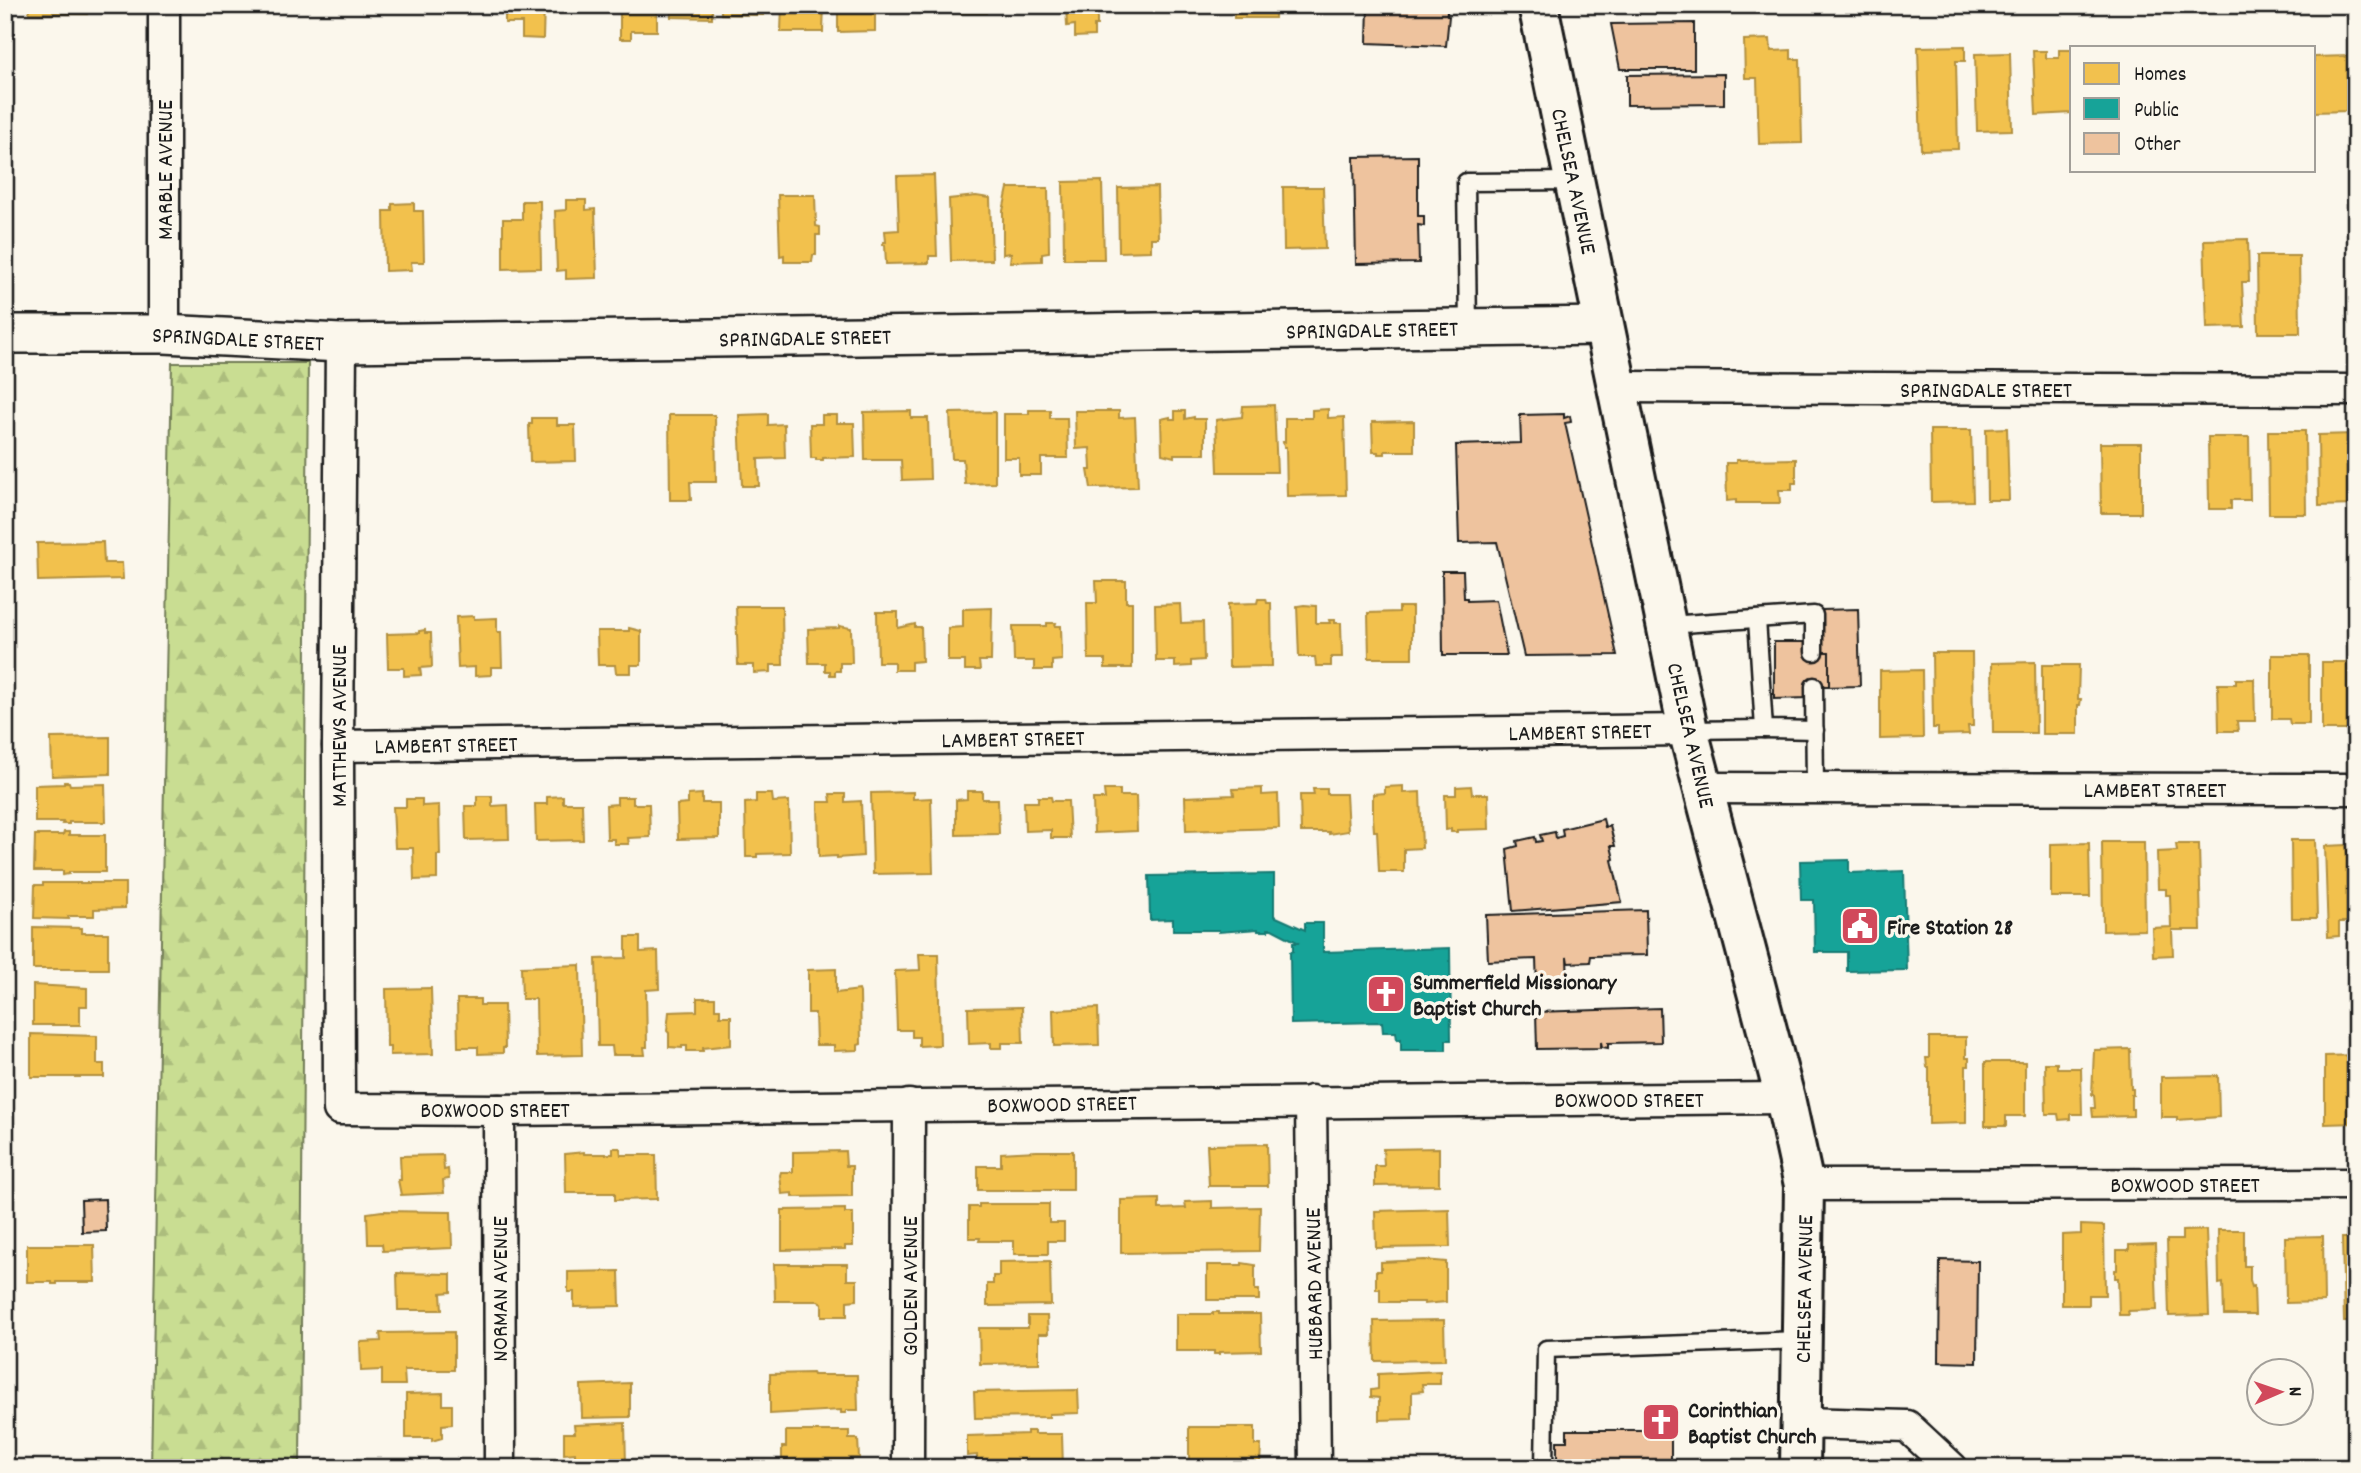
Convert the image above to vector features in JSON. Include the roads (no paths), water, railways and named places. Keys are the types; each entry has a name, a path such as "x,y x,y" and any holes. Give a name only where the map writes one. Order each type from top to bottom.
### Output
{"main road":[{"name":"CHELSEA AVENUE","path":"1538,5 1688,730 1785,1098 1804,1185 1800,1468"}],"street":[{"name":"MARBLE AVENUE","path":"164,5 164,334"},
{"name":"SPRINGDALE STREET","path":"5,334 164,334 341,343 1604,326"},
{"name":"MATTHEWS AVENUE","path":"340,1109 338,746 341,343"},
{"name":"SPRINGDALE STREET","path":"1617,387 2356,390"},
{"name":"LAMBERT STREET","path":"338,746 1688,730"},
{"name":"LAMBERT STREET","path":"1703,788 2356,789"},
{"name":"BOXWOOD STREET","path":"340,1109 499,1110 1785,1098"},
{"name":"HUBBARD AVENUE","path":"1311,1101 1315,1468"},
{"name":"GOLDEN AVENUE","path":"908,1468 909,1105"},
{"name":"NORMAN AVENUE","path":"499,1110 500,1468"},
{"name":"BOXWOOD STREET","path":"1804,1185 2356,1184"},
{"path":"1802,1423 1907,1426 1952,1468"}],"lane":[{"path":"1468,328 1466,182 1575,181"},
{"path":"1668,625 1814,615 1814,652"},
{"path":"1757,619 1764,729"},
{"path":"1814,686 1815,788"},
{"path":"1688,730 1815,730"},
{"path":"1544,1468 1546,1349 1802,1339"}],"place":[{"name":"Fire Station 28","path":"1860,926"},
{"name":"Summerfield Missionary Baptist Church","path":"1386,994"},
{"name":"Corinthian Baptist Church","path":"1661,1422"}]}
